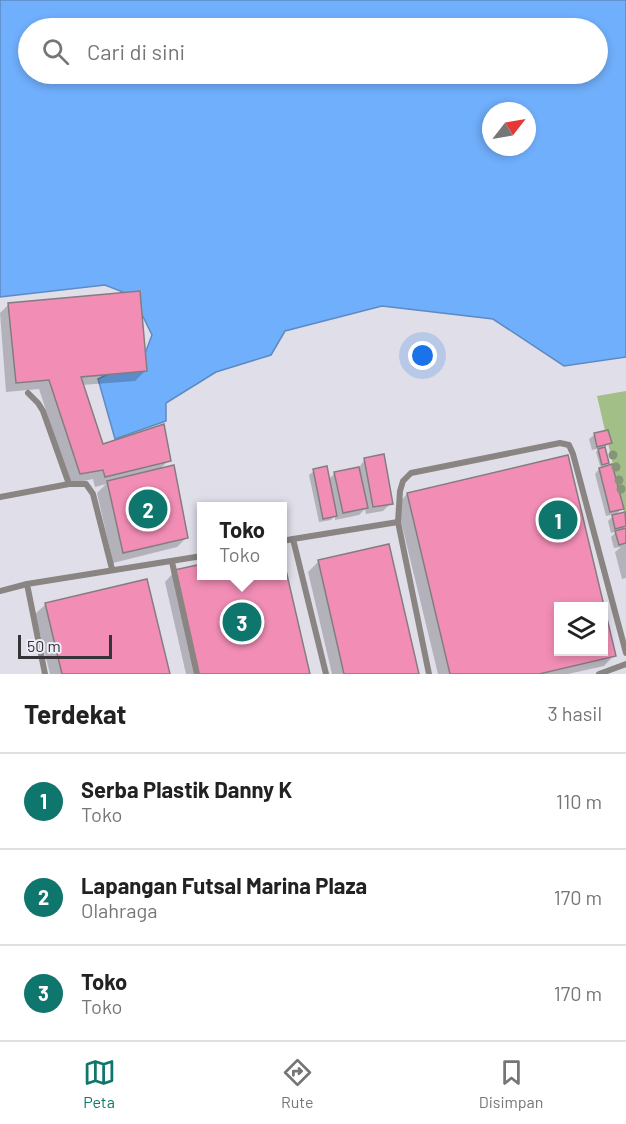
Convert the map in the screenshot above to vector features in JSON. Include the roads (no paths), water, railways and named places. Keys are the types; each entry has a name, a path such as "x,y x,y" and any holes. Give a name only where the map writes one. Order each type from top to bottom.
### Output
{"lane":[{"path":"28,393 39,403 43,411 69,484"},
{"path":"429,674 398,522 403,481 411,473 560,443 569,445 626,653"},
{"path":"0,497 69,484 86,484 93,494 112,569"},
{"path":"287,540 398,522"},
{"path":"292,539 326,674"},
{"path":"0,591 112,569 197,557"},
{"path":"172,562 197,674"},
{"path":"27,584 45,674"},
{"path":"599,674 626,664"}],"water":[{"path":"0,0 626,0 626,357 564,366 493,319 382,306 285,331 271,355 216,372 166,403 166,421 115,439 98,379 144,356 152,335 133,296 105,285 0,297"}],"place":[{"name":"Lapangan Futsal Marina Plaza","path":"148,509"},
{"name":"Serba Plastik Danny K","path":"558,520"},
{"name":"Toko","path":"242,622"}]}
